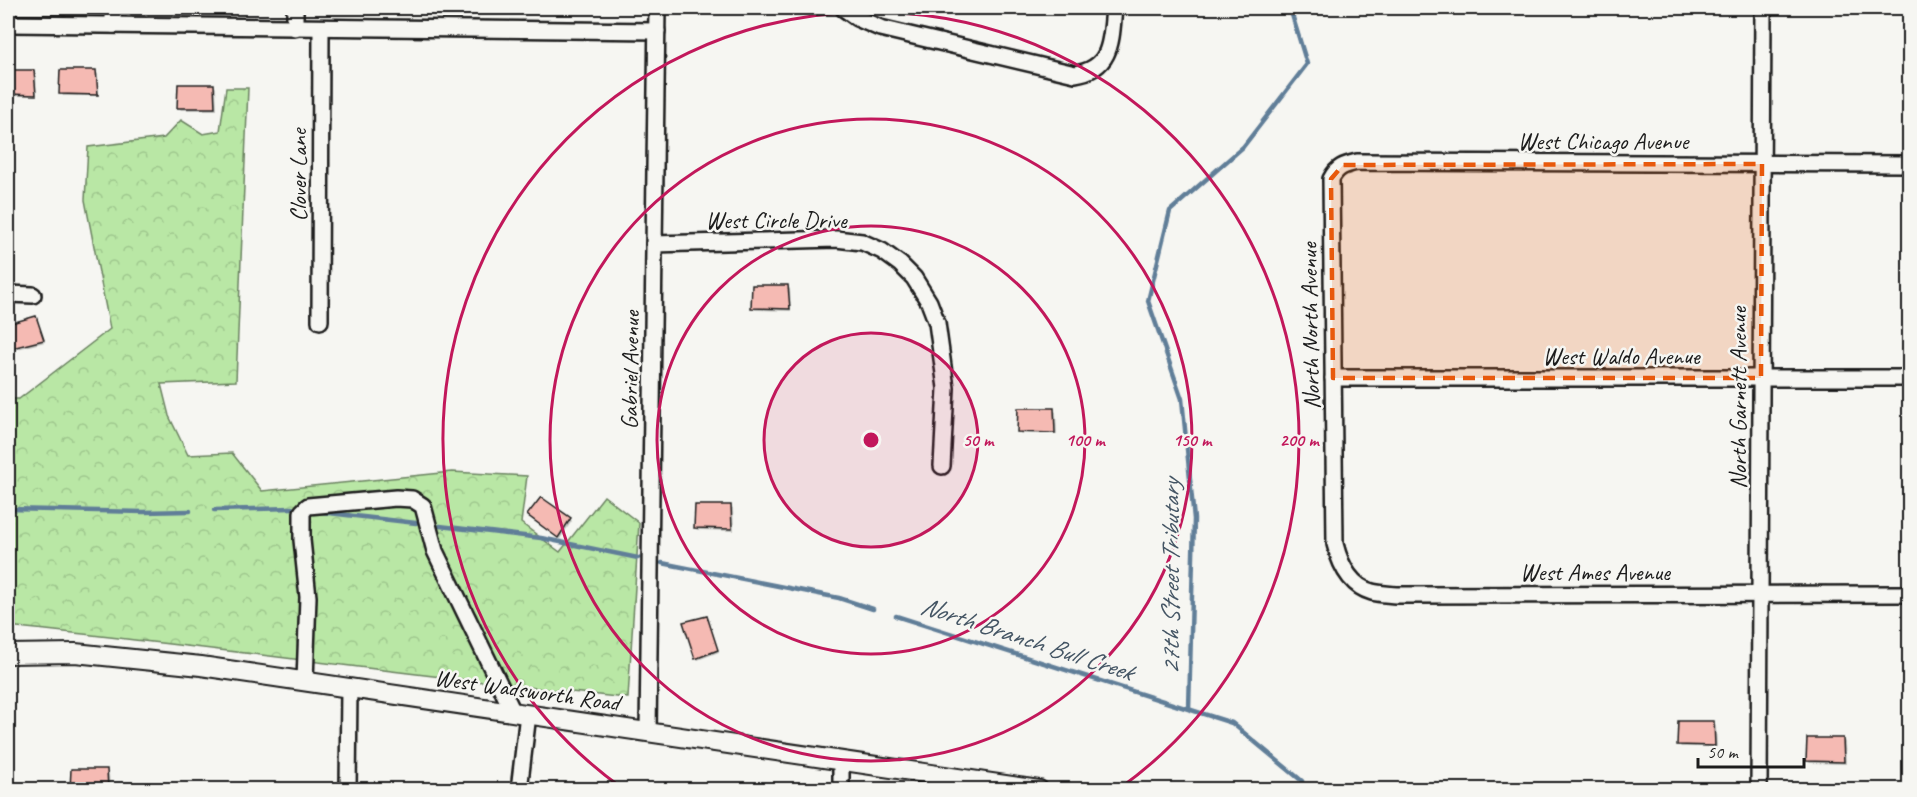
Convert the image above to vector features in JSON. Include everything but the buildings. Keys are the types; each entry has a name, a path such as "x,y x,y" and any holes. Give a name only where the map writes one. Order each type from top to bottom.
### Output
{"main road":[{"name":"West Wadsworth Road","path":"8,654 75,653 201,666 841,761 948,783 1039,789"}],"street":[{"path":"113,8 113,25"},
{"path":"295,8 295,28"},
{"name":"Gabriel Avenue","path":"648,732 657,8"},
{"path":"843,8 880,28 1076,74 1085,73 1096,67 1111,46 1114,8"},
{"name":"North Garnett Avenue","path":"1759,789 1763,8"},
{"path":"8,24 657,30"},
{"name":"Clover Lane","path":"320,321 321,28"},
{"name":"West Chicago Avenue","path":"1331,206 1331,179 1335,171 1343,165 1357,162 1910,164"},
{"name":"North North Avenue","path":"1331,206 1335,517"},
{"name":"West Circle Drive","path":"654,244 836,239 862,242 882,251 900,264 914,278 929,302 937,323 946,388 942,466"},
{"path":"8,294 33,295"},
{"name":"West Waldo Avenue","path":"1333,378 1910,378"},
{"path":"305,681 308,597 302,540 302,512 308,506 396,498 412,499 423,506 435,551 520,713 519,789"},
{"name":"West Ames Avenue","path":"1335,517 1335,544 1339,561 1346,573 1370,592 1396,595 1910,594"},
{"path":"348,789 350,688"},
{"path":"841,761 841,789"}],"highlighted area":[{"path":"1762,164 1761,378 1333,378 1331,179 1343,165"}],"green space":[{"path":"226,88 248,88 236,381 161,384 169,416 188,455 232,453 262,491 452,472 527,476 521,523 560,552 604,496 639,523 628,698 8,626 8,399 19,399 110,329 85,200 88,147 164,138 181,120 203,134 220,131"}],"waterway":[{"name":"27th Street Tributary","path":"1189,709 1194,519 1182,399 1148,301 1170,211 1243,147 1307,64 1290,8"},
{"name":"North Branch Bull Creek","path":"214,510 292,508"},
{"name":"North Branch Bull Creek","path":"8,509 190,511"},
{"name":"North Branch Bull Creek","path":"320,512 416,523"},
{"name":"North Branch Bull Creek","path":"440,526 541,538 638,558"},
{"name":"North Branch Bull Creek","path":"662,563 839,598 873,609"},
{"name":"North Branch Bull Creek","path":"896,616 1232,723 1302,781"}]}
